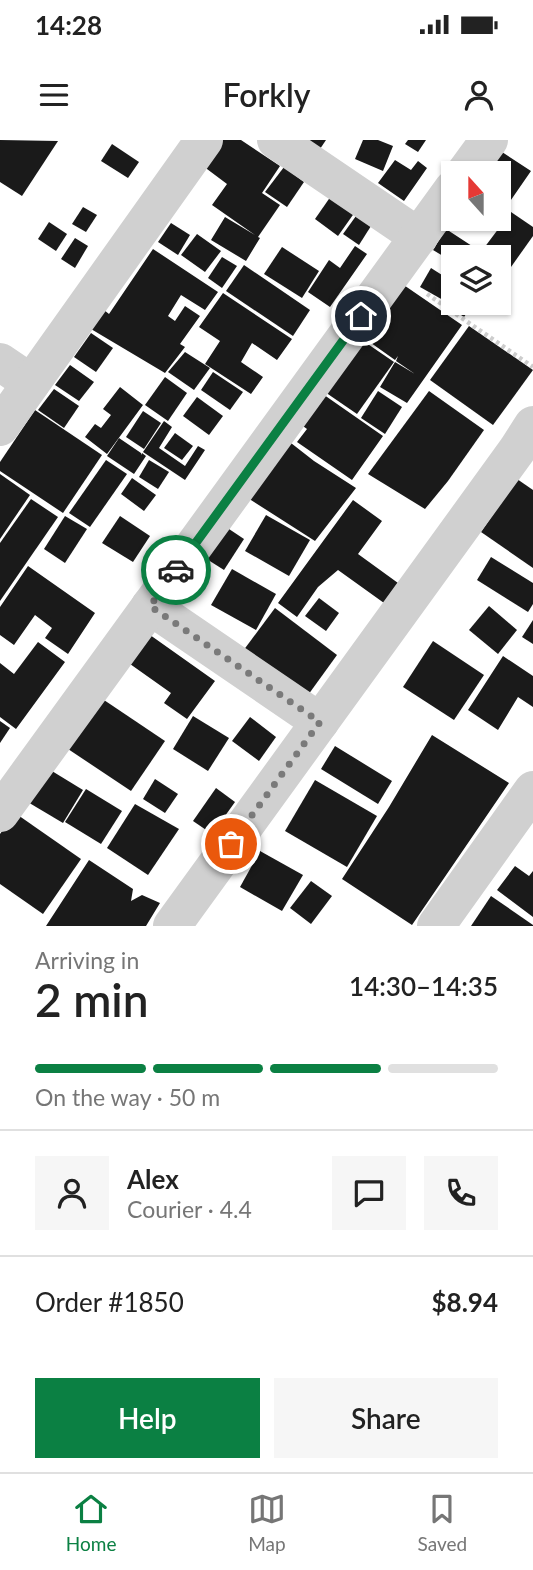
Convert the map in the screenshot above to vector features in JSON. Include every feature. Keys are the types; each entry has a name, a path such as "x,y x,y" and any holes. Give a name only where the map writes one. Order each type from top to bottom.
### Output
{"street":[{"path":"0,427 204,140"},
{"path":"276,140 419,237"},
{"path":"474,161 489,140"},
{"path":"0,813 441,206"},
{"path":"0,362 31,383"},
{"path":"172,926 320,722 528,446"},
{"path":"150,606 320,722"},
{"path":"436,926 533,790"}],"path":[{"path":"394,272 533,367"}],"building":[{"path":"0,140 58,141 22,196 0,182"},
{"path":"221,140 241,140 280,166 262,193 280,205 258,237 260,238 246,261 211,240 225,217 255,235 212,205 227,184 203,166"},
{"path":"300,140 326,140 318,152"},
{"path":"363,140 378,140 393,146 383,171 355,159"},
{"path":"408,140 426,140 418,152 405,144"},
{"path":"112,144 139,162 128,178 101,161"},
{"path":"499,150 531,171 511,200 511,161 491,161"},
{"path":"395,160 411,170 418,161 427,168 404,201 378,183"},
{"path":"284,167 304,182 287,207 265,192"},
{"path":"331,196 355,212 338,236 315,219"},
{"path":"83,207 97,215 86,232 72,224"},
{"path":"511,212 533,227 533,236 511,267 511,245 486,245 497,231 511,231"},
{"path":"356,216 371,226 359,245 343,234"},
{"path":"49,222 67,234 56,251 38,239"},
{"path":"171,223 190,235 178,255 158,242"},
{"path":"445,231 470,245 441,245 441,255 433,250"},
{"path":"197,234 221,251 205,272 181,255"},
{"path":"75,238 88,246 75,268 61,259"},
{"path":"355,246 367,254 330,307 308,292 329,260 340,268"},
{"path":"282,247 319,271 302,298 264,274"},
{"path":"153,249 218,292 205,310 181,295 168,316 175,321 185,306 200,316 180,344 185,347 165,373 91,329 104,310 109,314"},
{"path":"222,257 237,266 222,288 208,278"},
{"path":"244,265 310,310 293,336 226,291"},
{"path":"431,268 441,274 441,299 420,287"},
{"path":"395,279 441,311 441,315 447,315 462,325 407,403 380,387 395,362 415,374 396,361 398,356 395,360 357,333"},
{"path":"223,293 292,339 277,360 252,343 241,362 263,377 251,394 205,364 220,341 199,327"},
{"path":"469,326 533,370 493,425 430,380"},
{"path":"91,333 113,348 96,372 74,357"},
{"path":"359,338 394,362 357,414 322,390"},
{"path":"185,352 210,368 194,390 168,372"},
{"path":"70,365 94,382 79,401 55,385"},
{"path":"213,372 243,392 230,410 201,390"},
{"path":"165,377 187,393 168,421 145,405"},
{"path":"120,387 143,405 107,454 85,437 95,424 101,428 111,415 103,409"},
{"path":"54,389 79,406 64,428 38,410"},
{"path":"317,390 383,436 352,480 297,442 307,429 296,421"},
{"path":"378,391 402,407 385,434 361,418"},
{"path":"429,391 484,430 425,509 368,474"},
{"path":"197,397 223,416 209,435 183,416"},
{"path":"35,410 102,455 63,513 0,471 0,462"},
{"path":"143,411 161,423 144,449 126,437"},
{"path":"164,421 172,427 159,448 185,466 198,446 205,450 185,480 143,452"},
{"path":"175,433 193,446 182,460 164,448"},
{"path":"282,436 356,488 315,541 240,493"},
{"path":"119,438 146,456 134,474 107,456"},
{"path":"106,460 127,474 90,527 69,513"},
{"path":"149,460 169,472 158,489 139,477"},
{"path":"0,474 30,495 0,539"},
{"path":"132,478 156,495 144,511 121,494"},
{"path":"517,479 533,490 533,568 481,532"},
{"path":"31,499 58,517 0,601 0,543"},
{"path":"353,500 382,521 358,554 398,583 384,603 338,570 318,587 297,617 278,603"},
{"path":"266,515 310,540 289,576 245,551"},
{"path":"65,516 87,529 65,563 44,549"},
{"path":"120,516 150,536 133,562 102,543"},
{"path":"226,527 244,539 224,570 205,558"},
{"path":"491,557 533,583 533,604 528,612 477,580"},
{"path":"28,566 95,613 68,654 45,638 52,628 35,615 14,645 0,635 0,607"},
{"path":"232,569 276,594 256,630 211,605"},
{"path":"319,598 339,613 326,631 305,616"},
{"path":"489,606 517,630 498,654 469,630"},
{"path":"275,608 337,655 303,702 240,655"},
{"path":"533,620 533,644 522,637"},
{"path":"143,630 215,681 187,719 164,703 171,693 123,659"},
{"path":"433,641 484,675 454,720 403,687"},
{"path":"38,642 65,662 16,729 0,717 0,663 14,674"},
{"path":"503,656 533,676 533,707 518,697 498,730 468,710"},
{"path":"101,698 165,741 131,791 68,749"},
{"path":"193,716 229,738 208,771 173,749"},
{"path":"250,717 276,737 259,761 232,741"},
{"path":"0,721 10,728 0,743"},
{"path":"432,735 509,783 412,925 342,879"},
{"path":"335,746 392,781 378,804 321,769"},
{"path":"47,768 83,790 63,823 26,801"},
{"path":"155,779 178,794 165,813 143,799"},
{"path":"315,780 377,816 347,867 285,831"},
{"path":"216,788 235,802 212,834 193,821"},
{"path":"86,789 122,811 101,844 65,822"},
{"path":"135,804 179,829 148,875 107,848"},
{"path":"15,813 81,859 43,914 0,884 0,834"},
{"path":"260,851 303,875 282,911 240,887"},
{"path":"89,860 133,889 131,901 142,895 160,903 146,926 46,926"},
{"path":"515,866 529,876 533,871 533,917 497,890"},
{"path":"311,881 332,896 311,924 290,908"},
{"path":"491,896 533,925 533,926 471,926"}],"way so far":[{"path":"176,570 150,606 320,722 231,844"}],"route":[{"path":"176,570 361,316"}]}
